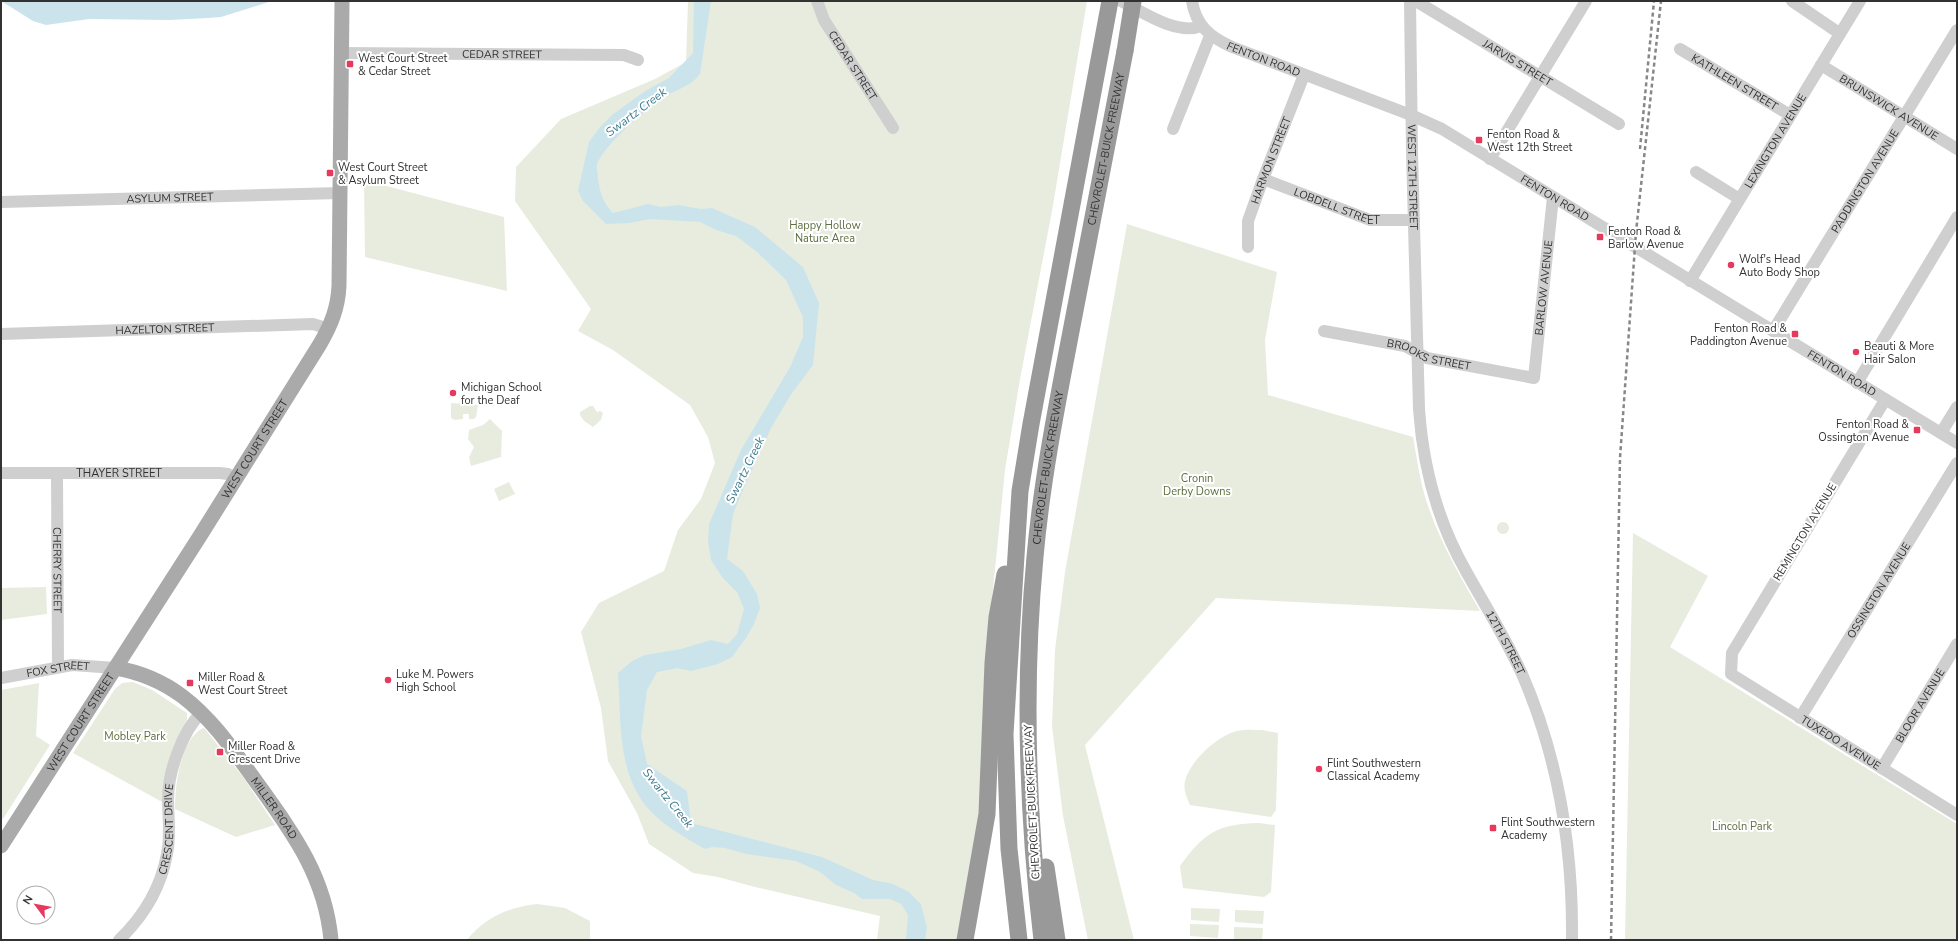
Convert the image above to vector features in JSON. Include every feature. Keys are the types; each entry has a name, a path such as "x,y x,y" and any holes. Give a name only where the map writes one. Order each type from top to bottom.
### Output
{"highway":[{"name":"CHEVROLET-BUICK FREEWAY","path":"1019,940 1009,849 1005,734 1020,491 1042,364 1110,1"},
{"name":"CHEVROLET-BUICK FREEWAY","path":"1042,940 1029,793 1028,669 1035,556 1051,436 1125,51 1133,1"},
{"path":"965,940 987,814 993,670 997,617 1020,491"},
{"path":"1028,669 1047,879 1057,940"}],"main road":[{"name":"WEST COURT STREET","path":"1,846 236,479 329,329 336,312 338,297 342,1"},
{"name":"MILLER ROAD","path":"116,668 138,673 164,685 182,696 201,713 231,747 303,850 322,895 331,940"}],"street":[{"name":"CEDAR STREET","path":"816,1 824,20 893,128"},
{"path":"1121,1 1178,28 1188,29 1201,26"},
{"name":"FENTON ROAD","path":"1192,1 1194,13 1201,26 1210,36 1232,47 1411,115 1442,129 1957,444"},
{"name":"WEST 12TH STREET","path":"1410,1 1411,115 1418,353"},
{"name":"JARVIS STREET","path":"1416,1 1619,124"},
{"path":"1490,159 1542,76 1586,1"},
{"path":"1792,1 1839,33"},
{"name":"LEXINGTON AVENUE","path":"1690,281 1738,198 1860,1"},
{"name":"PADDINGTON AVENUE","path":"1774,332 1957,30"},
{"path":"1173,129 1210,36"},
{"name":"KATHLEEN STREET","path":"1680,48 1790,115"},
{"name":"CEDAR STREET","path":"341,53 624,55 638,60"},
{"name":"BRUNSWICK AVENUE","path":"1821,65 1957,149"},
{"name":"HARMON STREET","path":"1248,247 1248,221 1304,75"},
{"path":"1696,172 1738,198"},
{"name":"LOBDELL STREET","path":"1263,179 1370,220 1414,220"},
{"name":"ASYLUM STREET","path":"1,202 340,193"},
{"name":"BARLOW AVENUE","path":"1534,378 1553,197"},
{"path":"1857,383 1957,217"},
{"name":"HAZELTON STREET","path":"1,334 313,324 329,329"},
{"name":"BROOKS STREET","path":"1324,331 1405,346 1427,358 1534,378"},
{"name":"12TH STREET","path":"1418,353 1422,441 1426,465 1436,504 1457,555 1502,633 1522,674 1542,726 1550,753 1567,835 1572,892 1572,940"},
{"name":"REMINGTON AVENUE","path":"1730,666 1732,653 1885,400"},
{"path":"1940,433 1957,407"},
{"name":"OSSINGTON AVENUE","path":"1800,718 1957,463"},
{"name":"CHERRY STREET","path":"57,473 58,667"},
{"name":"THAYER STREET","path":"1,474 220,473 228,474 236,479"},
{"name":"BLOOR AVENUE","path":"1882,768 1957,644"},
{"name":"FOX STREET","path":"1,678 58,667 84,665 116,668"},
{"name":"TUXEDO AVENUE","path":"1730,666 1731,674 1957,815"},
{"name":"CRESCENT DRIVE","path":"119,940 144,909 161,875 168,846 168,793 171,773 191,725 201,713"}],"green space":[{"name":"Happy Hollow Nature Area","path":"688,1 1087,1 1052,211 1020,379 1005,470 986,659 979,829 958,940 877,940 880,916 718,877 693,873 649,844 637,813 608,761 601,708 581,632 599,603 664,571 678,530 701,499 715,463 708,437 690,405 613,350 578,331 591,309 515,201 516,167 561,119 655,79 686,62"},
{"path":"364,180 504,217 507,291 365,257"},
{"name":"Cronin Derby Downs","path":"1127,224 1277,272 1265,340 1268,395 1413,437 1422,487 1432,517 1451,558 1480,611 1216,598 1085,745 1134,940 1088,940 1063,816 1052,726 1055,650 1065,572"},
{"path":"451,403 478,405 476,417 474,419 469,419 469,414 463,414 463,419 455,420 451,418"},
{"path":"590,406 593,406 597,412 600,411 603,413 601,420 593,427 584,421 580,415 580,412"},
{"path":"490,419 502,431 501,457 471,466 469,457 474,447 468,439 469,430 483,425"},
{"path":"509,482 515,494 499,501 494,489"},
{"path":"1501,522 1505,522 1509,528 1505,534 1501,534 1497,530 1497,526"},
{"name":"Lincoln Park","path":"1633,533 1708,576 1670,647 1957,824 1957,940 1625,940"},
{"path":"46,587 47,614 1,620 1,588"},
{"name":"Mobley Park","path":"133,682 152,690 187,713 187,721 177,745 164,803 73,753 115,689 122,683"},
{"path":"39,683 36,736 50,745 3,819 1,817 1,690"},
{"name":"Mobley Park","path":"203,728 243,777 275,825 236,837 175,809 176,788 180,764 189,742 195,734"},
{"path":"1262,730 1278,733 1276,810 1271,817 1190,805 1185,791 1185,781 1192,765 1205,750 1221,738 1237,731"},
{"path":"1259,823 1275,825 1271,892 1264,897 1183,888 1180,866 1204,838 1222,828"},
{"path":"537,904 565,908 590,921 590,940 467,940 482,925 498,914 527,905"},
{"path":"1191,908 1220,909 1219,922 1191,920"},
{"path":"1235,910 1264,911 1263,924 1235,922"},
{"path":"1190,924 1219,925 1218,938 1190,936"},
{"path":"1234,927 1263,928 1262,940 1234,939"}],"water":[{"path":"1,1 272,1 221,17 169,20 89,19 46,25 33,21"},
{"name":"Swartz Creek","path":"694,1 711,1 700,74 692,82 665,97 644,112 606,149 597,165 602,197 606,205 613,213 648,204 661,207 678,205 701,209 712,208 755,227 803,267 819,303 813,365 792,393 771,428 733,514 727,559 743,571 757,594 760,608 754,624 746,638 732,657 718,664 691,671 677,668 657,672 647,690 641,736 647,764 687,791 691,823 822,857 873,880 893,884 909,892 921,904 927,928 925,940 906,940 908,915 901,904 890,899 862,899 854,893 836,885 820,872 796,861 746,854 725,848 712,847 705,849 678,833 660,820 645,805 632,782 623,752 618,673 632,661 645,655 681,649 711,640 728,644 737,634 744,609 737,592 722,577 711,560 708,541 709,524 741,450 790,367 803,337 803,317 786,280 757,252 736,236 716,230 700,222 650,219 629,223 606,224 583,201 578,191 589,142 600,127 612,115 645,91 669,78 693,53"}],"railway":[{"path":"1640,149 1654,1"},
{"path":"1611,940 1620,458 1636,232 1661,1"}],"place":[{"name":"West Court Street & Cedar Street","path":"350,64"},
{"name":"Fenton Road & West 12th Street","path":"1479,140"},
{"name":"West Court Street & Asylum Street","path":"330,173"},
{"name":"Fenton Road & Barlow Avenue","path":"1600,237"},
{"name":"Wolf's Head Auto Body Shop","path":"1731,265"},
{"name":"Fenton Road & Paddington Avenue","path":"1795,334"},
{"name":"Beauti & More Hair Salon","path":"1856,352"},
{"name":"Michigan School for the Deaf","path":"453,393"},
{"name":"Fenton Road & Ossington Avenue","path":"1917,430"},
{"name":"Luke M. Powers High School","path":"388,680"},
{"name":"Miller Road & West Court Street","path":"190,683"},
{"name":"Miller Road & Crescent Drive","path":"220,752"},
{"name":"Flint Southwestern Classical Academy","path":"1319,769"},
{"name":"Flint Southwestern Academy","path":"1493,828"}]}
